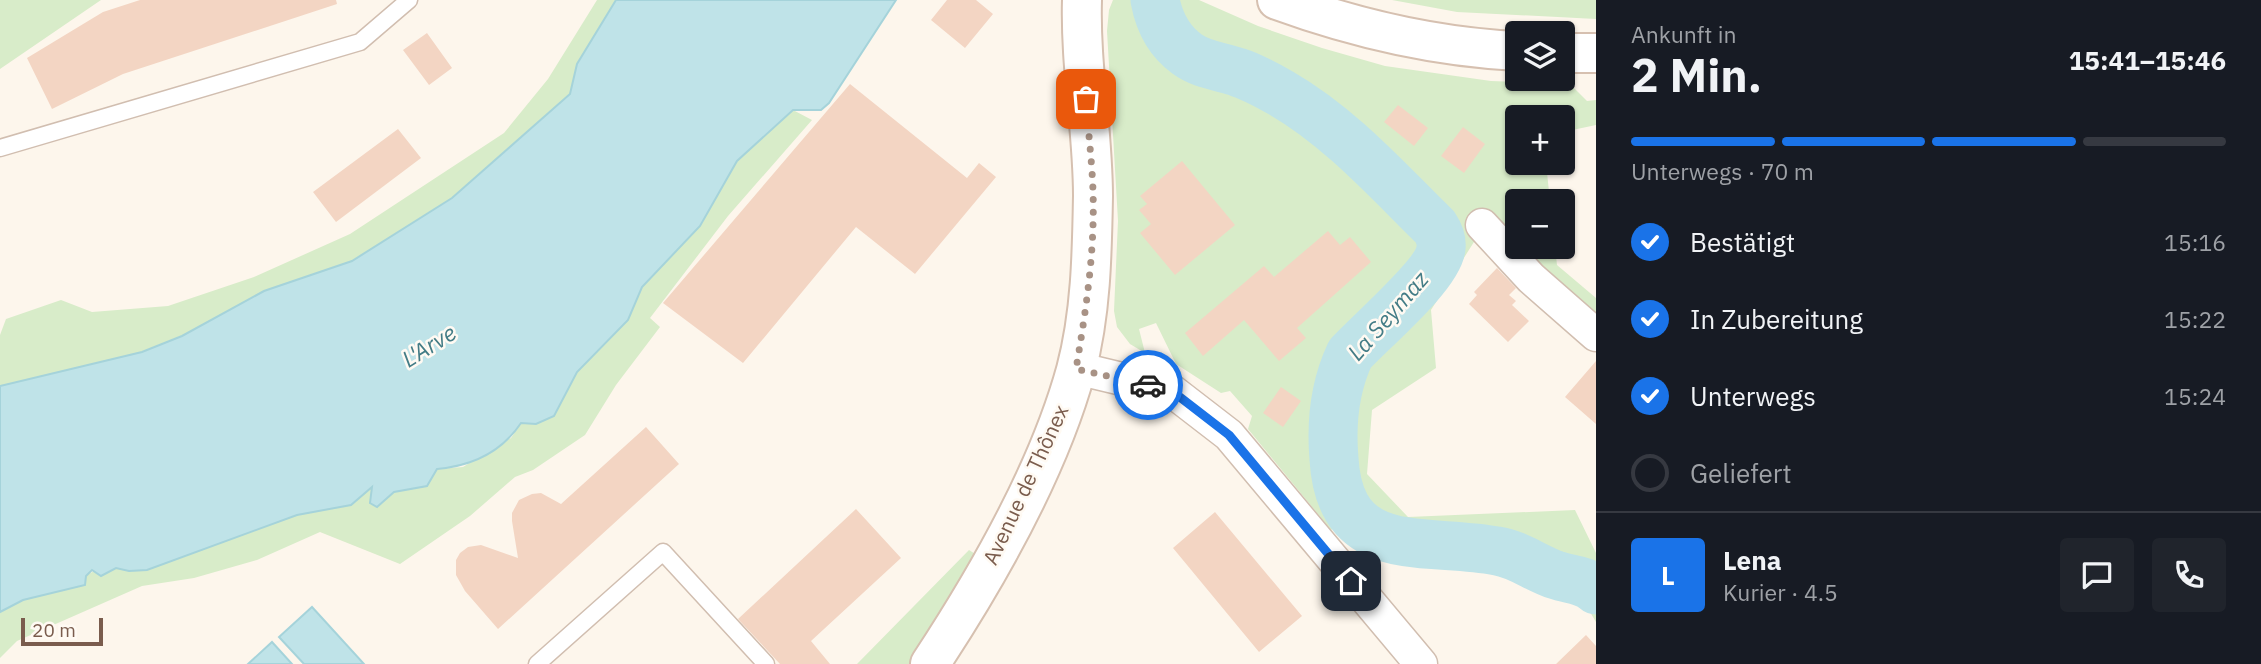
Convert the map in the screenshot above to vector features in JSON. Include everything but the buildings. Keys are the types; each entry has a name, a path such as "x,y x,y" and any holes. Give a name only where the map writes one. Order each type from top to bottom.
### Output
{"main road":[{"name":"Avenue de Thônex","path":"930,664 966,609 1001,547 1047,449 1076,369 1087,305 1093,204 1082,0"},
{"path":"1291,5 1356,26 1413,38 1505,50"},
{"path":"1575,53 1596,53"}],"street":[{"path":"1482,225 1531,278 1596,335"},
{"path":"1076,369 1172,391 1229,435 1421,664"}],"lane":[{"path":"0,148 360,41 409,0"},
{"path":"537,664 663,552 766,664"}],"green space":[{"path":"0,0 101,0 0,69"},
{"path":"597,0 616,0 577,64 570,94 452,198 352,261 264,291 182,336 142,352 0,386 0,335 6,319 61,300 92,312 168,306 254,277 350,234 504,133 548,79"},
{"path":"1113,0 1199,0 1258,26 1385,66 1505,82 1505,91 1575,89 1587,101 1596,100 1596,125 1575,129 1575,105 1505,105 1505,175 1547,175 1549,189 1505,189 1505,232 1491,215 1431,310 1436,368 1372,410 1367,474 1408,517 1575,510 1596,553 1596,622 1587,607 1487,562 1374,559 1342,520 1331,530 1248,429 1252,416 1230,391 1221,393 1176,364 1156,323 1139,329 1145,353 1130,344 1117,327 1114,311 1118,221 1107,31"},
{"path":"1392,0 1596,0 1596,19 1457,12"},
{"path":"793,110 812,120 728,216 650,318 660,327 616,385 585,435 533,470 515,477 470,516 400,564 320,532 257,560 194,578 142,586 17,641 0,658 0,612 23,600 85,585 86,576 99,569 147,570 297,515 351,505 373,486 377,506 394,492 427,486 436,469 463,467 511,438 521,423 536,424 554,416 577,372 628,320 642,287 700,226 737,161"},
{"path":"1526,259 1556,259 1557,265 1596,298 1596,325 1545,282"},
{"path":"969,550 980,557 913,664 857,664"}],"water":[{"name":"L'Arve","path":"616,0 896,0 829,103 821,110 793,110 737,161 700,226 642,287 628,320 577,372 554,416 536,424 521,423 504,442 485,456 462,465 437,469 427,486 394,492 377,507 370,503 372,487 351,505 297,515 147,570 129,571 116,568 101,576 92,570 86,576 85,585 23,600 0,612 0,386 142,352 182,336 264,291 352,261 452,198 570,94 577,64"},
{"path":"312,607 364,664 304,664 279,637"},
{"path":"272,642 292,664 248,664"}],"waterway":[{"name":"La Seymaz","path":"1155,0 1166,30 1187,54 1199,61 1254,79 1303,107 1362,155 1439,234 1441,248 1429,272 1350,354 1345,366 1334,419 1334,459 1340,492 1352,515 1369,530 1391,539 1505,553 1549,572 1587,584 1596,590"}],"way so far":[{"path":"1086,99 1093,192 1092,252 1087,305 1076,369 1148,385"}],"route":[{"path":"1148,385 1172,391 1229,435 1351,581"}]}
